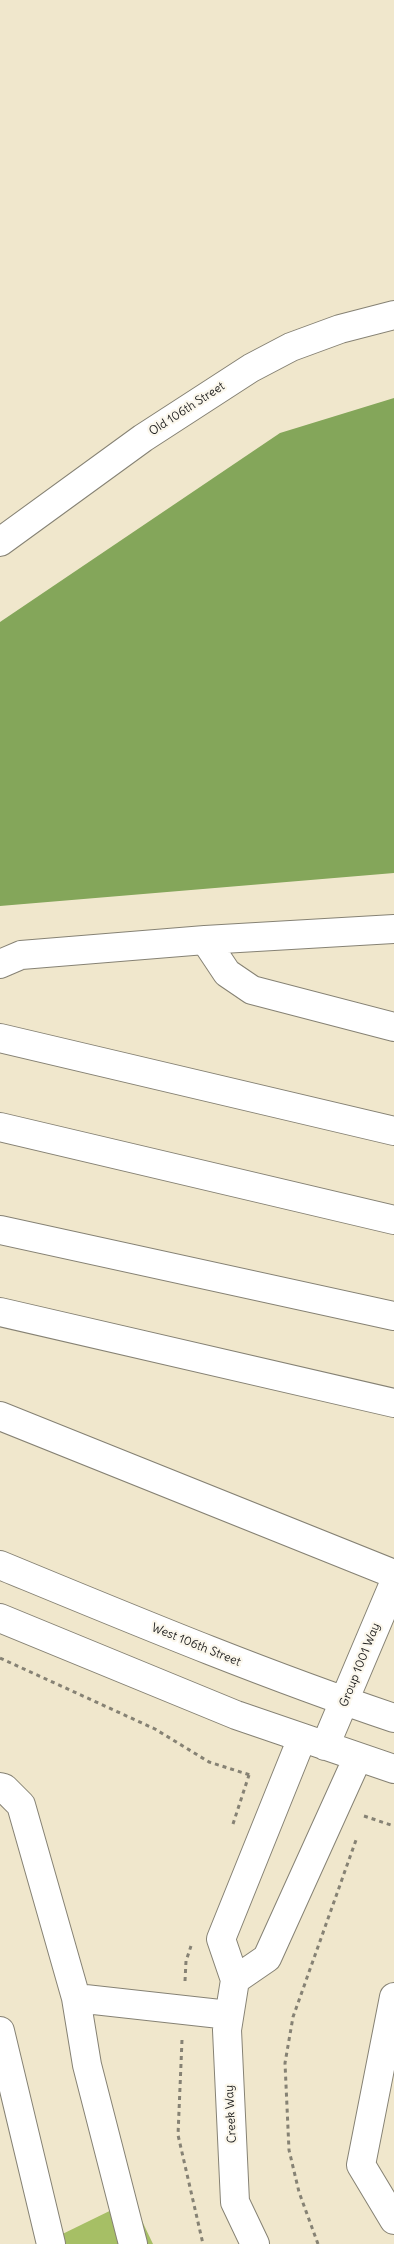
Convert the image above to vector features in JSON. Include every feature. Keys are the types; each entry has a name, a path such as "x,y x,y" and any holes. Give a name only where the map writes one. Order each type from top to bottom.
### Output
{"street":[{"name":"Old 106th Street","path":"0,542 143,438 251,368 291,347 340,329 394,315"},
{"path":"0,964 21,955 205,940 394,929"},
{"path":"205,940 227,973 252,990 394,1027"},
{"path":"0,1038 394,1132"},
{"path":"0,1127 394,1220"},
{"path":"0,1230 394,1316"},
{"path":"0,1312 394,1403"},
{"path":"0,1416 394,1574"},
{"name":"West 106th Street","path":"0,1565 219,1656 394,1718"},
{"name":"Group 1001 Way","path":"314,1742 345,1702 394,1583"},
{"path":"0,1618 160,1685 314,1742 394,1769"},
{"name":"Creek Way","path":"255,2244 235,2202 227,2030 235,1980 221,1939 314,1742"},
{"path":"235,1980 267,1958 358,1757"},
{"path":"0,1788 4,1788 21,1805 76,1998 87,2065 133,2244"},
{"path":"394,1997 361,2164 394,2218"},
{"path":"76,1998 229,2015"},
{"path":"0,2031 51,2244"}],"path":[{"path":"0,1658 155,1729 209,1762 249,1775"},
{"path":"361,1825 364,1816 394,1826"},
{"path":"318,2244 299,2192 289,2150 285,2091 287,2042 293,2017 358,1834"}],"green space":[{"path":"394,398 394,873 0,906 0,622 280,433"},
{"path":"132,2200 153,2244 42,2244"}]}
